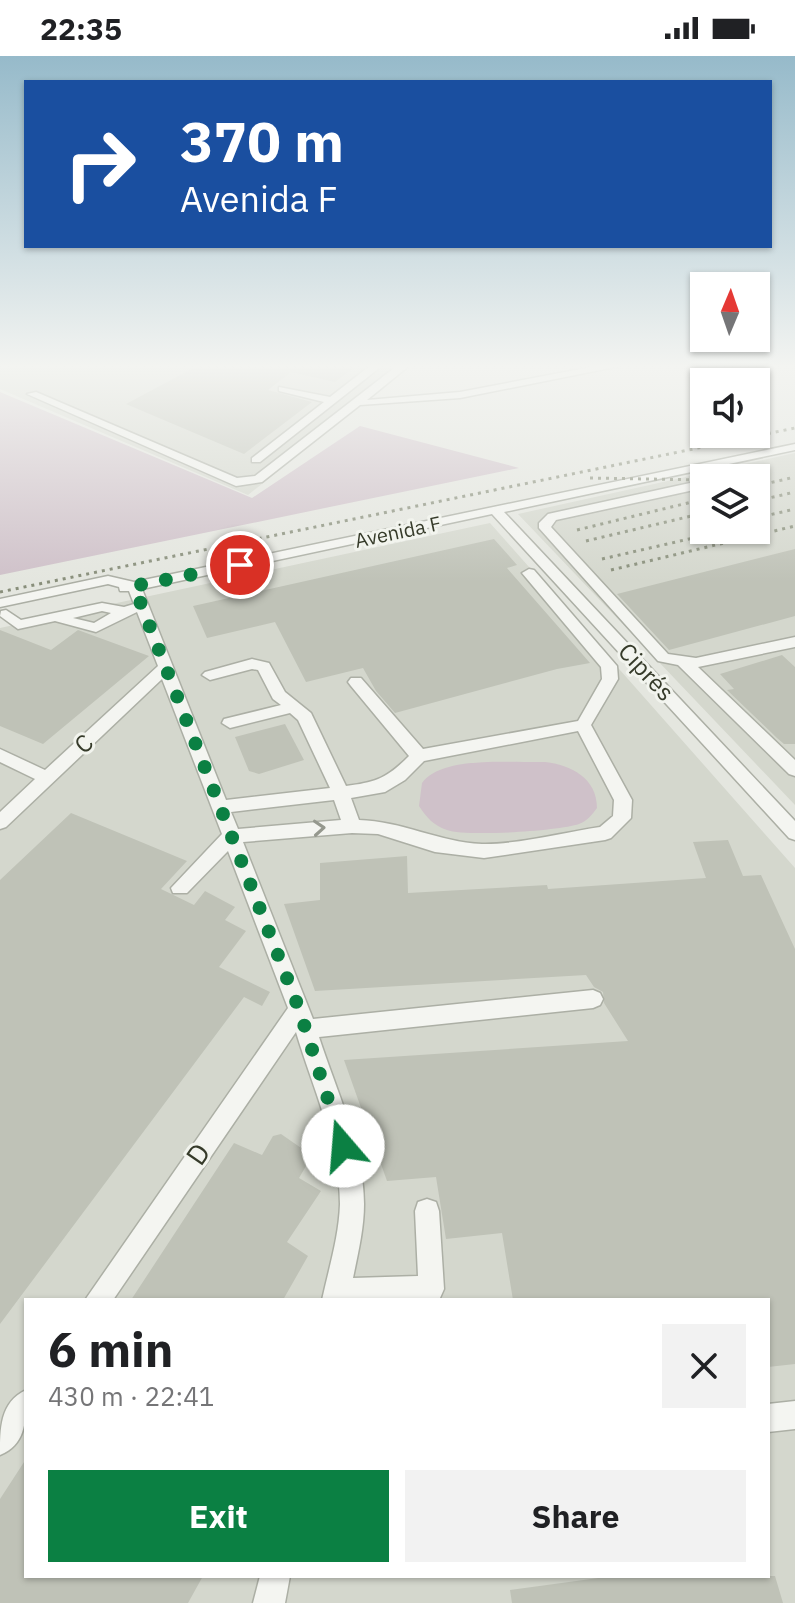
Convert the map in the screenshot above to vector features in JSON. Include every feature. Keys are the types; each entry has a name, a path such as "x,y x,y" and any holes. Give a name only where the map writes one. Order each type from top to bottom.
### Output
{"street":[{"path":"132,437 236,482 258,479 312,437"},
{"path":"256,460 285,437"},
{"name":"Avenida F","path":"2,611 85,604 134,586 795,447"},
{"path":"690,487 552,517 545,523 553,539 663,658 684,663 712,661 795,642"},
{"name":"Ciprés","path":"497,512 795,833"},
{"path":"2,611 108,580 165,569 211,570"},
{"path":"219,807 341,793 389,784 419,756 583,725 610,679 609,666 529,573"},
{"path":"108,580 134,586 133,608 167,666 302,1019 349,1175 351,1225 336,1296 432,1295 427,1211"},
{"path":"2,611 18,625 56,617 85,604 133,608"},
{"path":"56,617 96,628 133,608"},
{"path":"684,663 795,770"},
{"path":"210,675 252,664 262,665 276,691 305,717 341,793 352,826"},
{"name":"C","path":"0,822 167,666"},
{"path":"356,682 419,756"},
{"path":"230,723 293,707"},
{"path":"180,888 231,836 352,826 378,827 461,851 484,851 605,833 622,818 623,800 583,725"},
{"path":"0,755 47,778"},
{"path":"272,801 278,832"},
{"path":"302,1019 593,999"},
{"name":"D","path":"99,1298 302,1019"},
{"path":"0,1441 24,1407"},
{"path":"269,1603 275,1578"}],"shaded area":[{"path":"0,437 107,437 252,498 343,437 402,437 519,468 0,575"},
{"path":"113,437 320,437 248,495"},
{"path":"795,453 795,805 518,514 690,476 690,544 770,544 770,464 745,464"},
{"path":"490,523 795,868 795,1603 0,1603 0,628"},
{"path":"479,762 545,762 573,770 593,789 597,808 584,821 568,827 533,831 457,832 434,824 419,806 422,783 445,768"}],"building":[{"path":"204,437 266,437 244,454"},
{"path":"494,539 517,565 507,568 590,663 395,713 376,691 363,668 306,682 275,622 207,638 193,606"},
{"path":"795,549 795,616 669,650 617,594"},
{"path":"0,630 51,650 78,630 149,656 43,744 0,726"},
{"path":"782,655 795,667 795,744 784,744 777,738 727,690 734,689 720,674"},
{"path":"285,724 304,760 259,774 249,771 235,737"},
{"path":"71,813 187,861 161,889 194,905 205,891 235,907 225,920 246,931 219,967 270,992 262,1006 244,997 0,1324 0,880"},
{"path":"728,840 743,876 761,875 795,949 795,1364 770,1367 770,1298 513,1298 502,1233 446,1239 436,1177 387,1181 344,1060 628,1041 604,1003 603,992 594,987 586,975 315,991 284,904 320,900 320,863 407,856 408,893 547,885 548,889 706,878 693,842"},
{"path":"281,1134 304,1150 316,1149 299,1178 321,1191 287,1242 308,1256 284,1298 132,1298 234,1143 262,1155 273,1136"},
{"path":"24,1462 24,1578 202,1578 188,1603 0,1603 0,1499"},
{"path":"775,1576 783,1603 512,1603 510,1590 598,1578"}],"railway":[{"path":"0,592 750,437"},
{"path":"770,483 795,477"},
{"path":"590,478 690,480"},
{"path":"770,498 795,492"},
{"path":"577,530 690,502"},
{"path":"770,515 795,509"},
{"path":"586,541 690,516"},
{"path":"611,570 795,526"},
{"path":"602,559 690,539"}],"route":[{"path":"240,565 134,586 299,1009 343,1146"}]}
